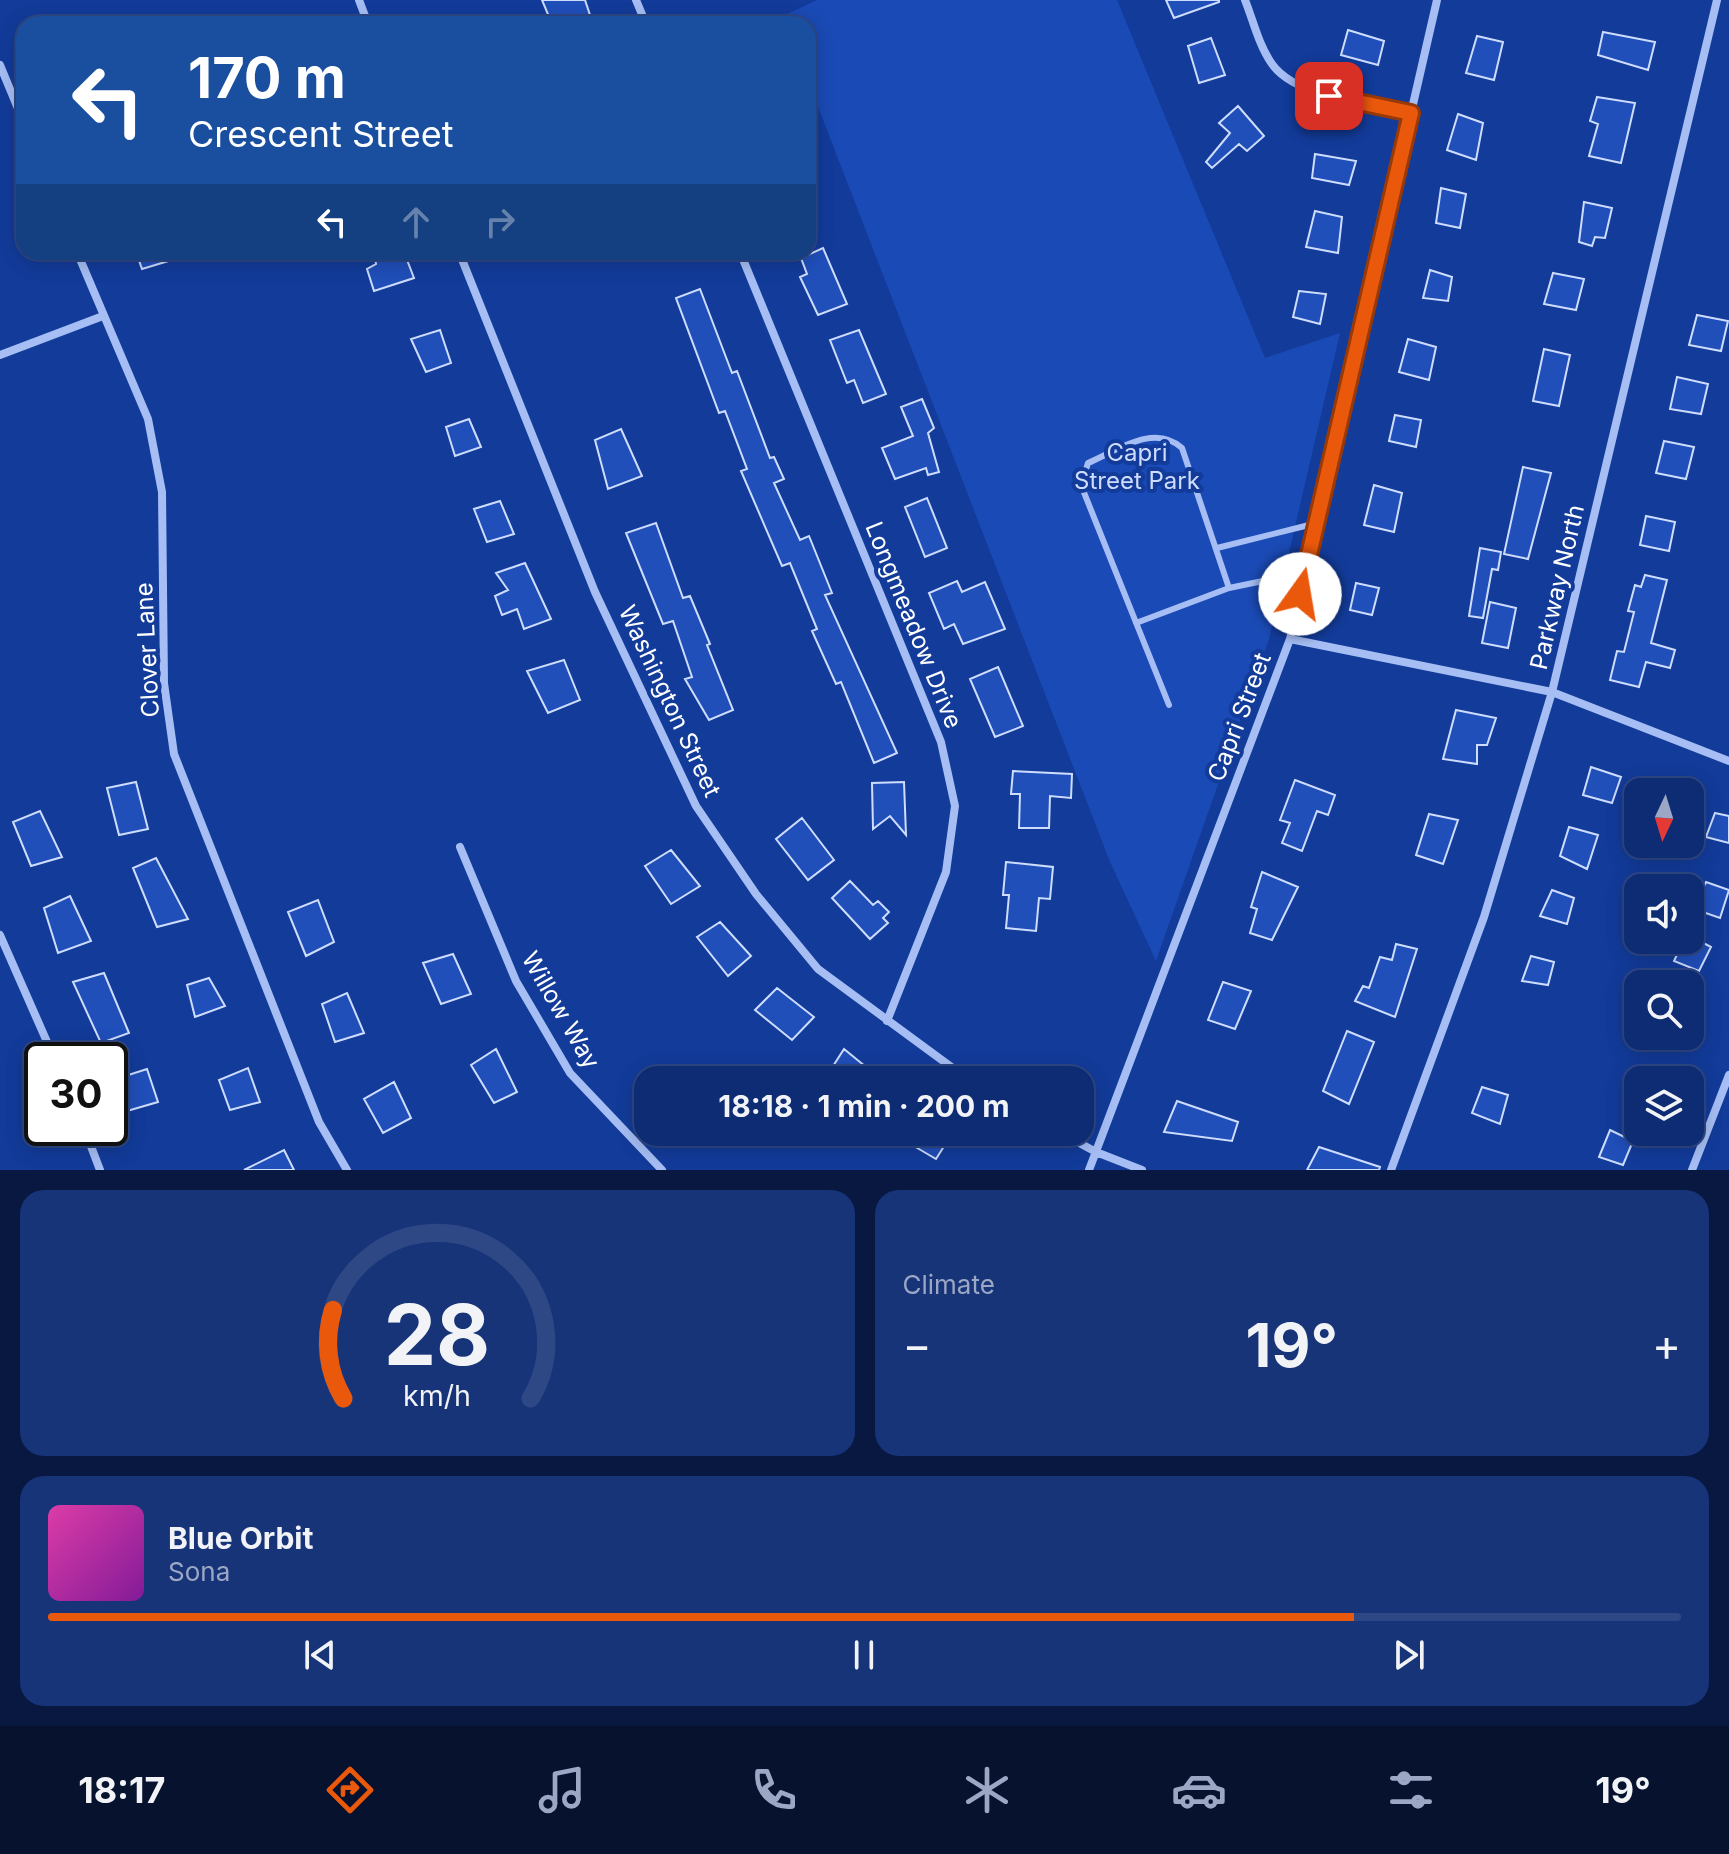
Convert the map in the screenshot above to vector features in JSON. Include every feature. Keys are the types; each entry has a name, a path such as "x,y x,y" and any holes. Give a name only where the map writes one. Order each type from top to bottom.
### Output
{"street":[{"path":"1245,0 1272,65 1300,85 1329,96 1411,113"},
{"name":"Capri Street","path":"1089,1170 1290,639 1437,0"},
{"name":"Parkway North","path":"1391,1170 1484,917 1552,692 1717,0"},
{"path":"0,65 16,104"},
{"name":"Clover Lane","path":"80,260 148,419 162,492 164,683 174,754 319,1122 347,1170"},
{"name":"Washington Street","path":"462,260 595,592 696,806 756,894 818,969 950,1066"},
{"name":"Longmeadow Drive","path":"743,260 941,742 955,806 946,872 887,1021"},
{"path":"0,355 103,316"},
{"path":"1290,639 1552,692 1729,761"},
{"name":"Willow Way","path":"460,847 516,981 570,1073 662,1170"},
{"path":"0,935 47,1042"},
{"path":"1692,1170 1729,1075"},
{"path":"91,1146 100,1170"},
{"path":"1085,1146 1142,1170"}],"lane":[{"path":"1169,705 1081,485 1088,463 1155,434 1170,437 1182,448 1229,588"},
{"path":"1217,548 1317,523"},
{"path":"1136,623 1229,588 1306,572"}],"green space":[{"name":"Capri Street Park","path":"817,0 1117,0 1265,358 1340,333 1269,639 1156,961 1110,862 816,102 816,16 783,16"}],"building":[{"path":"542,0 585,0 590,16 549,16"},
{"path":"1166,0 1219,0 1219,2 1174,18"},
{"path":"1348,30 1384,41 1378,65 1341,55"},
{"path":"1603,32 1655,42 1648,70 1598,55"},
{"path":"1477,36 1503,42 1494,80 1466,73"},
{"path":"1211,38 1225,75 1199,83 1188,46"},
{"path":"1597,97 1635,103 1621,163 1589,156 1598,124 1590,121"},
{"path":"1238,106 1264,136 1247,151 1239,144 1212,168 1206,162 1230,133 1219,123"},
{"path":"1458,114 1483,123 1476,160 1447,150"},
{"path":"1315,154 1356,161 1349,185 1312,178"},
{"path":"1441,188 1466,194 1460,228 1436,223"},
{"path":"1584,202 1612,208 1605,238 1595,237 1592,246 1579,242"},
{"path":"1315,211 1342,217 1338,253 1306,247"},
{"path":"823,248 847,304 818,315 800,277 807,274 802,260 816,260 816,251"},
{"path":"139,260 172,260 142,269"},
{"path":"375,260 407,260 414,278 374,291 367,269 376,264"},
{"path":"1430,270 1452,277 1448,301 1423,298"},
{"path":"1553,273 1584,279 1576,310 1544,304"},
{"path":"700,289 732,373 737,371 770,458 774,457 784,479 774,483 800,540 809,536 832,593 825,595 897,753 874,763 841,682 836,684 812,631 817,629 790,563 782,566 741,471 747,469 725,411 719,413 676,298"},
{"path":"1299,291 1326,294 1320,324 1293,317"},
{"path":"1697,315 1728,321 1721,351 1689,345"},
{"path":"440,330 451,363 426,372 411,339"},
{"path":"859,330 886,394 863,403 854,380 847,383 830,340"},
{"path":"1408,339 1436,347 1429,380 1399,372"},
{"path":"1544,349 1570,355 1559,406 1533,401"},
{"path":"1677,377 1708,384 1701,414 1670,409"},
{"path":"922,399 934,428 928,433 939,472 928,475 926,468 895,479 882,448 913,436 901,407"},
{"path":"1395,415 1421,420 1416,447 1389,441"},
{"path":"469,419 481,447 455,456 446,427"},
{"path":"621,429 642,476 608,489 595,440"},
{"path":"1664,441 1694,447 1686,479 1656,473"},
{"path":"1523,467 1551,473 1528,559 1504,554"},
{"path":"1374,485 1402,493 1394,532 1364,525"},
{"path":"927,498 947,548 925,557 905,507"},
{"path":"500,501 514,534 487,542 474,509"},
{"path":"1646,516 1675,522 1669,551 1640,545"},
{"path":"656,523 683,598 690,596 710,644 707,645 733,710 709,720 685,679 692,677 673,621 663,624 626,533"},
{"path":"1480,548 1501,552 1498,570 1492,569 1483,618 1469,616"},
{"path":"525,563 551,619 524,629 517,609 502,615 495,596 508,590 496,573"},
{"path":"1645,575 1667,580 1651,643 1675,650 1670,668 1646,662 1639,687 1610,680 1617,651 1624,652 1634,612 1628,611 1635,585 1641,587"},
{"path":"957,581 962,592 985,582 1005,629 963,644 954,624 944,629 929,593"},
{"path":"1356,583 1379,588 1372,615 1350,610"},
{"path":"1490,602 1516,608 1508,648 1482,643"},
{"path":"564,660 580,700 548,713 527,671"},
{"path":"998,667 1023,726 995,737 970,679"},
{"path":"1456,710 1496,718 1487,745 1477,745 1477,764 1443,759"},
{"path":"1591,767 1621,777 1612,803 1583,795"},
{"path":"1013,771 1072,774 1071,798 1050,796 1049,828 1019,828 1020,794 1011,794"},
{"path":"1295,780 1335,795 1328,815 1317,811 1302,851 1282,843 1290,823 1280,820"},
{"path":"136,782 148,829 119,835 107,788"},
{"path":"904,782 906,835 890,816 873,829 872,783"},
{"path":"40,811 62,857 31,866 13,822"},
{"path":"1715,813 1729,816 1729,843 1706,837"},
{"path":"1429,814 1458,820 1443,864 1416,855"},
{"path":"802,818 834,860 808,880 776,839"},
{"path":"1569,827 1598,835 1587,869 1560,856"},
{"path":"671,850 700,886 671,904 645,866"},
{"path":"156,858 188,919 157,927 133,868"},
{"path":"1006,862 1053,867 1050,899 1039,898 1036,931 1006,928 1009,895 1003,895"},
{"path":"1262,872 1298,887 1272,940 1250,933 1257,909 1251,907"},
{"path":"850,881 873,905 878,901 889,912 883,918 888,923 870,939 832,898"},
{"path":"1706,882 1729,890 1720,918 1704,912"},
{"path":"1552,890 1574,898 1567,924 1540,916"},
{"path":"70,896 91,941 58,953 44,908"},
{"path":"318,900 334,942 306,956 288,912"},
{"path":"720,922 751,956 728,976 697,937"},
{"path":"1704,943 1711,947 1700,970 1674,961 1677,954 1704,954"},
{"path":"1396,944 1417,949 1395,1017 1355,1001 1363,986 1369,988 1380,957 1392,960"},
{"path":"453,954 471,994 441,1004 423,963"},
{"path":"1531,956 1554,962 1548,985 1522,981"},
{"path":"104,973 129,1033 101,1042 73,982"},
{"path":"209,978 225,1006 195,1017 187,985"},
{"path":"1223,982 1251,991 1235,1029 1208,1020"},
{"path":"777,988 814,1017 792,1040 755,1010"},
{"path":"347,993 364,1033 335,1042 322,1004"},
{"path":"1347,1031 1374,1042 1349,1104 1323,1091"},
{"path":"496,1049 517,1092 494,1103 471,1065"},
{"path":"844,1049 865,1066 833,1066"},
{"path":"248,1068 260,1102 230,1110 219,1080"},
{"path":"147,1069 158,1102 128,1111 128,1075"},
{"path":"394,1082 411,1118 383,1133 364,1099"},
{"path":"1482,1087 1508,1095 1500,1124 1472,1113"},
{"path":"1177,1101 1238,1122 1232,1141 1164,1132"},
{"path":"1610,1130 1624,1137 1624,1146 1631,1146 1623,1165 1599,1157"},
{"path":"914,1146 944,1146 936,1159"},
{"path":"1319,1147 1380,1167 1379,1170 1307,1170"},
{"path":"284,1150 294,1170 244,1170"}],"route":[{"path":"1300,594 1411,113 1329,96"}]}
